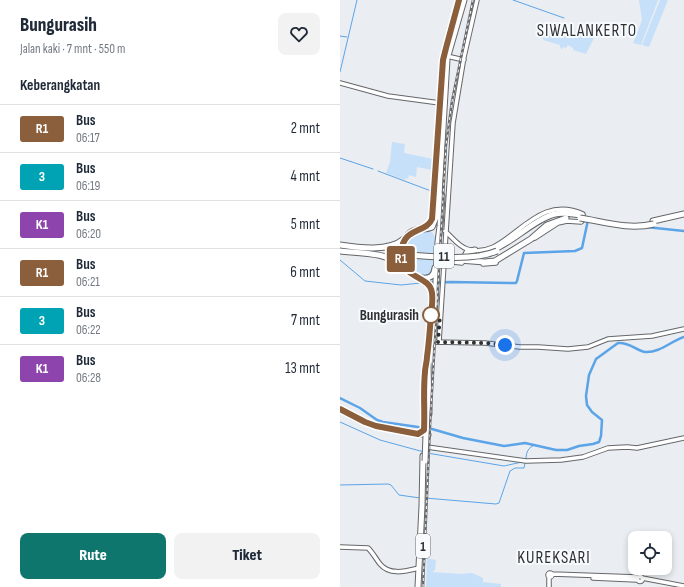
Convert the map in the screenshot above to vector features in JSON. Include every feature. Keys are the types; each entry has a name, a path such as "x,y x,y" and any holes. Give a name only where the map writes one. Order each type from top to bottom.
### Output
{"highway":[{"name":"1","path":"436,207 434,194 444,52 459,0"},
{"name":"1","path":"406,236 430,223 436,207 442,150 447,59 465,0"},
{"name":"1","path":"427,367 432,342 440,279 437,261 438,218 451,57 465,0"},
{"path":"452,25 458,19"},
{"path":"438,127 438,142 442,150"},
{"path":"436,207 438,218 439,230 436,228 439,213 436,207"},
{"name":"11","path":"497,250 545,218 561,213 628,224 654,223 684,217"},
{"name":"11","path":"654,223 684,214"},
{"name":"11","path":"340,248 389,252 472,254 497,250 542,224 554,220 581,216"},
{"name":"1","path":"420,229 432,227 438,218"},
{"path":"508,238 537,220 545,218"},
{"path":"444,260 490,262 497,260 531,239 546,225 566,218"},
{"path":"420,229 434,232 438,242"},
{"path":"382,248 397,244 406,236"},
{"path":"406,236 401,254 401,259 406,270"},
{"path":"340,248 380,255 396,260 406,270"},
{"path":"340,248 396,249 397,253 395,255 380,255"},
{"name":"11","path":"340,248 389,252"},
{"path":"472,261 466,258 466,254 475,250"},
{"path":"417,277 426,279 432,277 435,272 437,261"},
{"name":"1","path":"406,270 429,284 432,300 427,367 424,500 419,587"},
{"path":"424,500 427,367"},
{"path":"340,409 372,425 422,436 425,432"},
{"name":"1","path":"420,581 419,568 424,500"}],"street":[{"path":"440,279 444,260 453,123 476,0"},
{"path":"451,57 464,60"},
{"path":"340,82 392,97 440,103"},
{"path":"444,260 486,264 496,263 558,223 566,221 581,222 583,220 581,216 565,208 550,210 534,219 508,238 493,246 475,250 462,246 445,231"},
{"path":"438,342 439,285"},
{"path":"432,342 485,343 520,347 568,349 588,346 608,339 652,336 684,329"},
{"path":"425,451 525,460 575,459 608,448 637,448 676,441 684,438"},
{"path":"340,547 368,548 383,567 390,570 401,571 419,568"},
{"path":"550,587 551,576 640,579 684,586"},
{"path":"640,579 679,587"}],"shaded area":[{"path":"639,0 658,0 641,45 633,43 642,20"},
{"path":"660,0 668,0 649,47 642,45"},
{"path":"540,28 563,35 592,31 596,34 586,54 573,50 573,48 568,45 566,48 563,47 562,50 560,45 543,40 544,39 538,37 540,33 539,31 542,31"},
{"path":"392,142 405,144 404,153 433,159 432,170 417,167 416,177 409,175 408,179 406,178 405,180 386,173 390,162"},
{"path":"420,231 432,232 435,237 433,270 432,273 423,276 415,275 409,269 405,262 403,253 405,244 411,236"},
{"path":"427,558 436,560 435,570 432,572 461,574 472,573 483,578 483,582 501,584 501,587 426,587"}],"waterway":[{"path":"340,72 357,0"},
{"path":"513,0 564,18"},
{"path":"340,36 347,37"},
{"path":"340,158 373,169"},
{"path":"378,171 431,191"},
{"path":"421,283 516,283 524,253 575,251 582,248 588,220"},
{"path":"646,227 684,231"},
{"path":"340,260 365,281 401,285 421,283"},
{"path":"340,398 383,422 432,429 463,438 504,446 525,443 556,450 567,450 599,442 601,436 602,420 592,412 587,405 586,396 589,375 596,359 618,343 626,344 645,352 650,352 661,349 684,337"},
{"path":"340,422 380,440 424,452"},
{"path":"526,459 528,450 535,445"},
{"path":"427,453 504,466 522,462"},
{"path":"425,498 499,503 510,471 515,468 524,468 525,463"},
{"path":"340,485 388,484 391,485 399,495 420,498"}],"railway":[{"path":"423,587 430,426 446,145 452,101 473,0"}],"bus line":[{"name":"R1","path":"340,409 376,426 418,434 424,430 425,372 433,295 427,282 406,270 401,259 401,252 406,237 413,231 428,225 432,219 443,60 459,0"}],"place":[{"name":"Bungurasih","path":"431,315"}],"district":[{"name":"SIWALANKERTO","path":"587,30"},
{"name":"KUREKSARI","path":"554,557"}],"route":[{"path":"431,315 440,315 438,342 505,345"}]}
